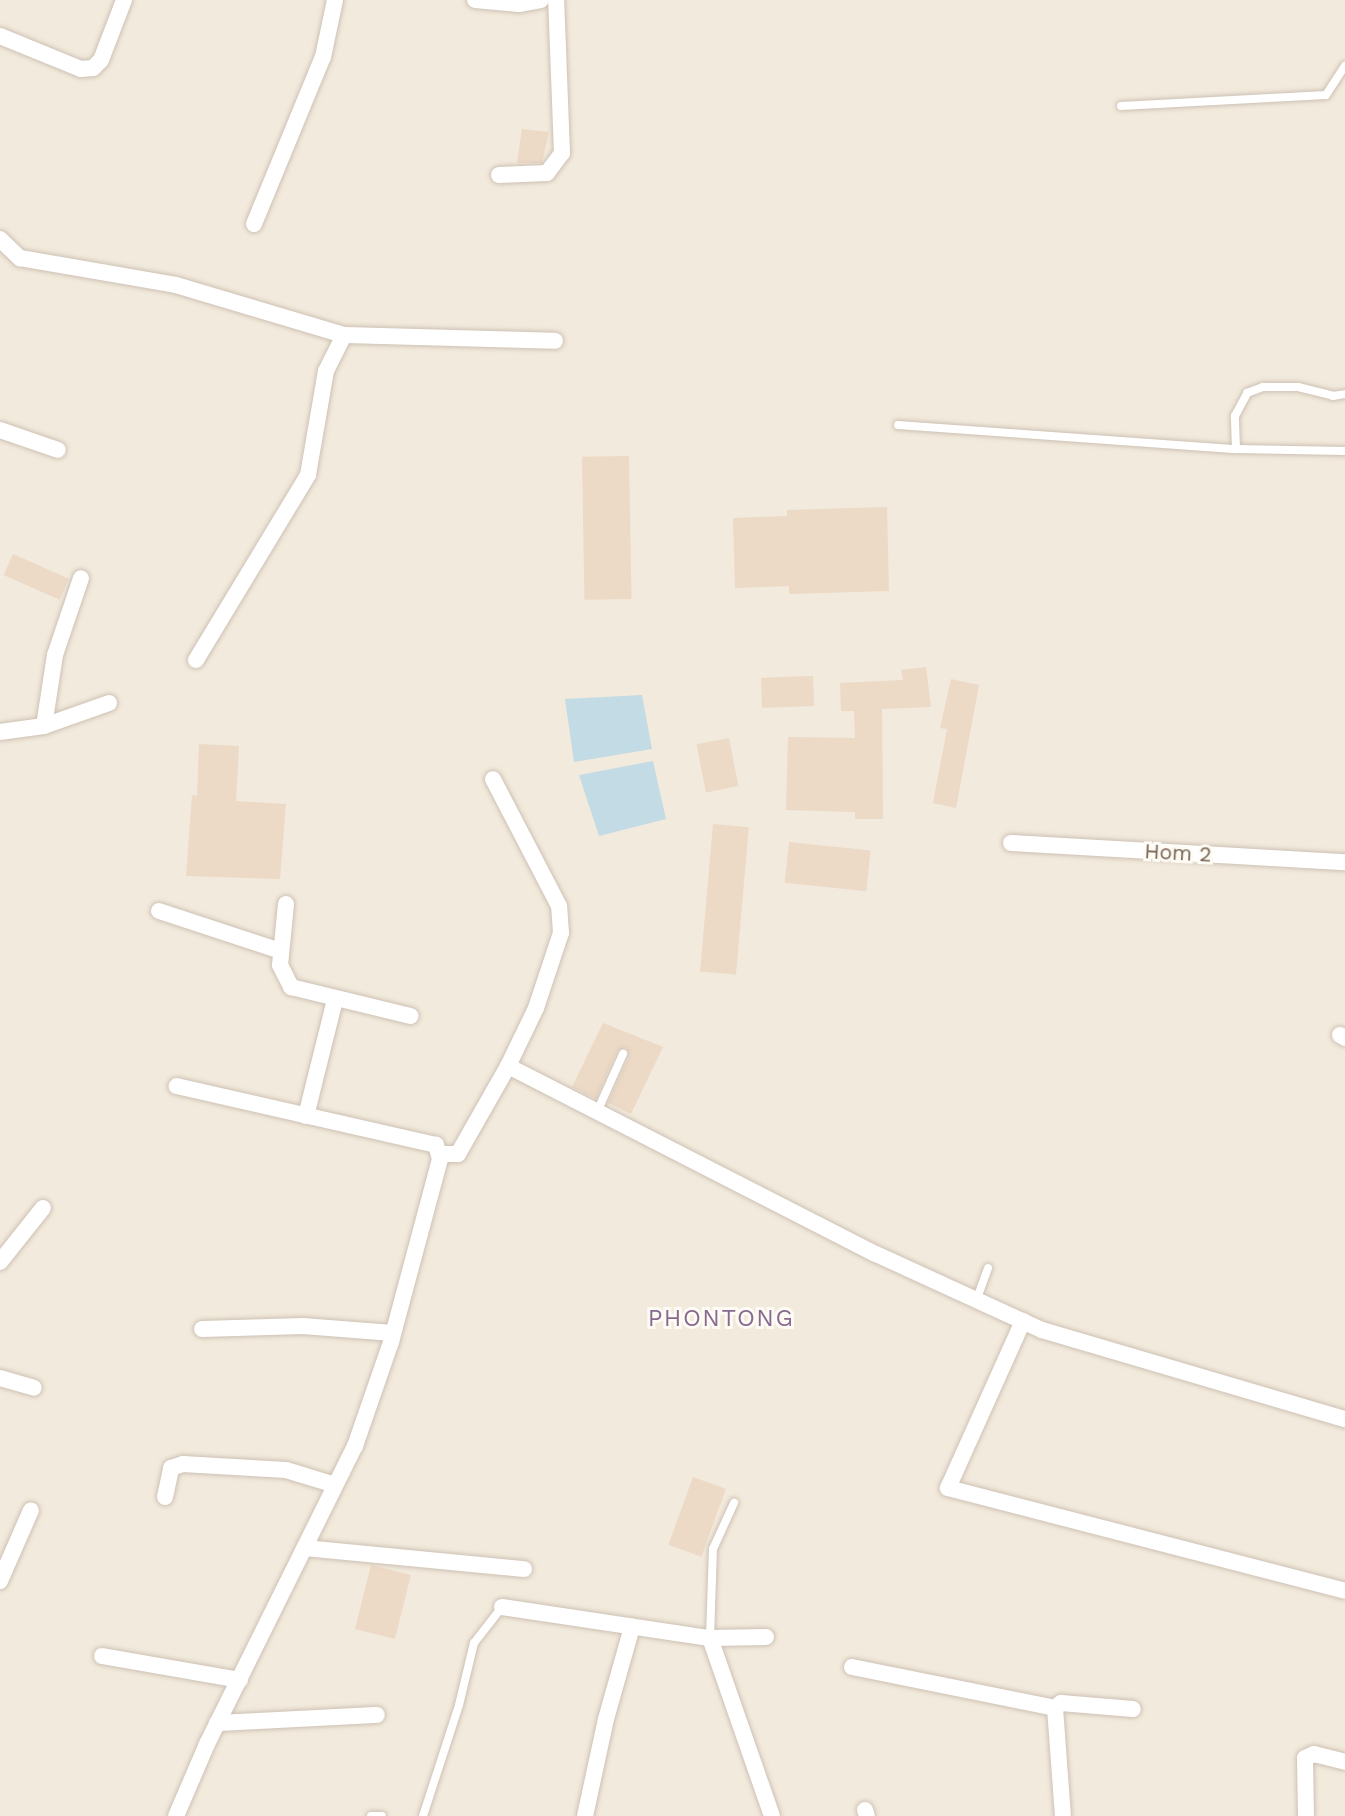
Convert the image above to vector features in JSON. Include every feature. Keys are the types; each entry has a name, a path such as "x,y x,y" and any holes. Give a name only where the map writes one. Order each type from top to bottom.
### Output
{"street":[{"path":"0,36 81,69 93,68 101,60 124,0"},
{"path":"254,224 323,57 335,0"},
{"path":"475,0 519,4 541,0"},
{"path":"499,175 548,173 562,153 556,0"},
{"path":"0,239 20,258 176,285 344,335 555,341"},
{"path":"196,660 308,475 326,371 344,335"},
{"path":"0,430 58,450"},
{"path":"44,726 55,655 81,578"},
{"path":"0,732 44,726 109,703"},
{"path":"440,1154 458,1154 508,1066 536,1008 557,952 562,918 493,779"},
{"name":"Hom 2","path":"1011,843 1345,862"},
{"path":"286,904 281,951 282,973 291,987 335,1000 411,1016"},
{"path":"159,911 281,951"},
{"path":"306,1116 335,1000"},
{"path":"508,1066 976,1302 1023,1321 1345,1419"},
{"path":"176,1816 218,1723 355,1446 393,1333 440,1154 436,1145 177,1086"},
{"path":"0,1262 44,1208"},
{"path":"1023,1321 948,1488 1345,1591"},
{"path":"202,1329 303,1326 393,1333"},
{"path":"0,1378 34,1388"},
{"path":"165,1497 171,1468 183,1464 286,1470 335,1485"},
{"path":"0,1581 31,1510"},
{"path":"305,1548 524,1569"},
{"path":"502,1607 710,1638 766,1637"},
{"path":"585,1816 606,1719 632,1627"},
{"path":"710,1638 772,1816"},
{"path":"102,1656 240,1680"},
{"path":"852,1667 1055,1708"},
{"path":"1055,1708 1061,1703 1133,1709"},
{"path":"1055,1708 1063,1816"},
{"path":"218,1723 377,1715"},
{"path":"1306,1816 1305,1758 1314,1754 1345,1762"}],"lane":[{"path":"1121,106 1326,95 1345,66"},
{"path":"1236,449 1235,416 1247,393 1263,387 1298,387 1333,396 1345,394"},
{"path":"898,425 1236,449 1345,451"},
{"path":"597,1112 623,1054"},
{"path":"976,1302 988,1268"},
{"path":"710,1638 713,1549 734,1503"},
{"path":"423,1816 459,1705 474,1643 502,1607"},
{"path":"371,1816 382,1816"}],"shaded area":[{"path":"0,0 1345,0 1345,1816 0,1816"}],"water":[{"path":"642,695 652,749 574,762 565,699"},
{"path":"653,761 666,819 599,836 579,775"}],"building":[{"path":"522,129 549,132 542,163 517,163"},
{"path":"629,456 631,599 585,600 582,457"},
{"path":"887,507 889,591 789,594 789,586 735,588 733,518 787,516 787,510"},
{"path":"13,554 69,579 59,600 4,575"},
{"path":"926,667 931,707 882,709 883,819 855,819 855,812 786,810 788,737 855,738 854,711 841,711 840,683 903,680 901,670"},
{"path":"813,676 814,706 762,708 761,678"},
{"path":"951,679 979,685 956,808 933,803 947,729 940,728"},
{"path":"729,738 738,786 706,792 697,744"},
{"path":"199,744 239,746 236,801 286,804 280,879 186,876 192,795 197,796"},
{"path":"713,824 749,827 736,975 700,971"},
{"path":"789,842 871,851 866,891 785,883"},
{"path":"603,1023 663,1047 631,1114 608,1103 629,1057 626,1048 617,1051 596,1099 572,1087"},
{"path":"693,1477 726,1489 701,1557 668,1545"},
{"path":"371,1565 411,1575 395,1639 355,1629"}],"district":[{"name":"PHONTONG","path":"721,1319"}]}
